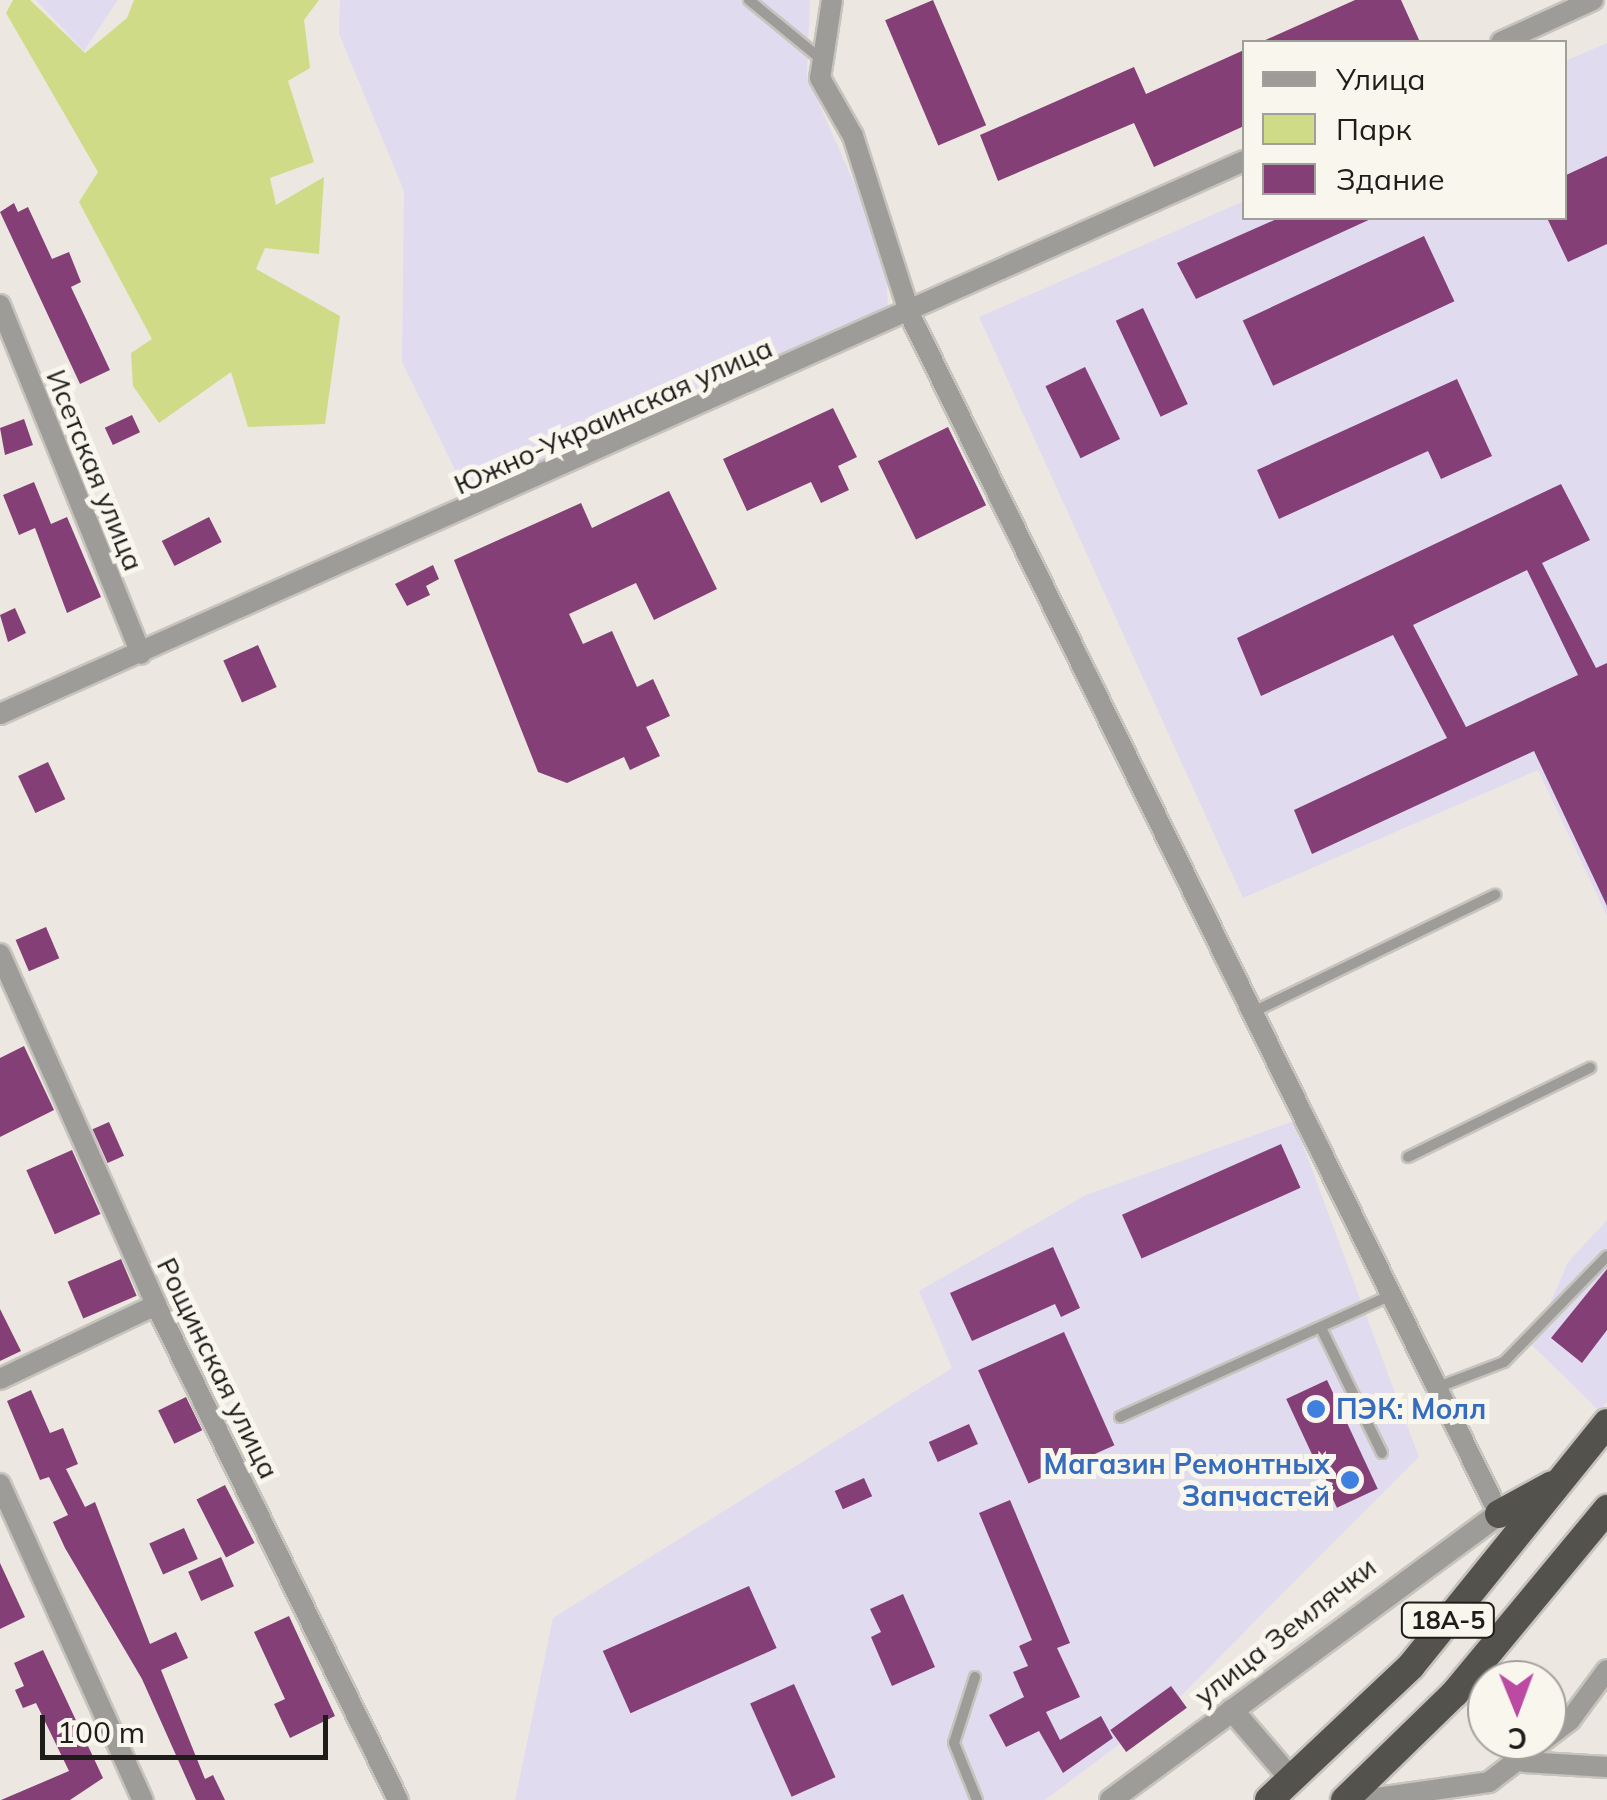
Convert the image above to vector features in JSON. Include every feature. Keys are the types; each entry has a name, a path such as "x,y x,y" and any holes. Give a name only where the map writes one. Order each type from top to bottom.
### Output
{"highway":[{"name":"18А-5","path":"1269,1800 1411,1666 1607,1423"},
{"path":"1499,1514 1562,1479"},
{"name":"18А-5","path":"1345,1800 1456,1694 1603,1520"}],"street":[{"path":"832,0 820,78 853,136 910,314 1441,1386 1499,1514"},
{"path":"1505,40 1593,0"},
{"name":"Южно-Украинская улица","path":"0,714 910,314 1242,161"},
{"name":"Исетская улица","path":"0,306 141,654"},
{"name":"Рощинская улица","path":"0,954 156,1306 398,1800"},
{"path":"0,1379 156,1306"},
{"path":"0,1484 142,1800"},
{"name":"улица Землячки","path":"1111,1800 1499,1514"},
{"path":"1363,1800 1488,1782 1524,1762 1607,1670"},
{"path":"1232,1710 1292,1780"},
{"path":"1524,1762 1607,1768"}],"lane":[{"path":"750,0 822,61"},
{"path":"1255,1012 1495,895"},
{"path":"1408,1156 1590,1068"},
{"path":"1441,1386 1504,1362 1607,1256"},
{"path":"1120,1417 1395,1294"},
{"path":"1320,1328 1382,1453"},
{"path":"975,1677 954,1743 977,1800"}],"shaded area":[{"path":"36,0 118,0 84,51"},
{"path":"340,0 810,0 807,76 886,256 888,311 468,496 402,362 404,191 339,34"},
{"path":"1607,43 1607,916 1538,770 1243,898 979,317 1242,202 1242,220 1567,220 1567,60"},
{"path":"1294,1121 1419,1457 1173,1704 1045,1800 515,1800 553,1618 952,1368 919,1291 1086,1195"},
{"path":"1607,1220 1607,1401 1600,1412 1532,1345 1568,1262"}],"green space":[{"path":"13,0 30,0 85,53 127,18 134,0 319,0 304,20 310,68 288,81 314,162 270,178 276,205 324,177 319,254 265,248 256,269 340,316 325,424 248,427 231,372 159,423 133,386 131,353 152,339 79,202 98,172 6,13"}],"building":[{"path":"933,0 986,125 938,146 885,20"},
{"path":"1355,0 1401,0 1419,40 1265,40"},
{"path":"1242,51 1242,127 1154,167 1134,123 998,181 980,135 1134,67 1146,94"},
{"path":"1607,156 1607,244 1568,262 1548,220 1567,220 1567,175"},
{"path":"14,203 18,212 28,207 52,259 69,252 81,282 71,287 110,370 80,384 0,212"},
{"path":"1274,220 1369,220 1196,299 1177,263"},
{"path":"1424,236 1454,301 1273,386 1243,321"},
{"path":"1143,308 1188,404 1161,417 1116,321"},
{"path":"1085,367 1120,439 1081,458 1045,386"},
{"path":"1457,379 1492,456 1441,479 1428,451 1279,519 1257,470"},
{"path":"833,408 857,457 838,466 849,490 821,503 811,482 747,511 723,459"},
{"path":"132,415 140,432 113,445 105,428"},
{"path":"24,419 33,445 5,455 0,428"},
{"path":"948,427 986,505 916,539 878,461"},
{"path":"34,482 51,524 67,517 101,597 67,613 35,528 19,535 3,495"},
{"path":"1561,484 1590,540 1542,563 1596,668 1607,663 1607,906 1534,751 1312,854 1294,810 1447,738 1393,635 1261,696 1237,638","holes":["1527,570 1578,675 1466,727 1413,625"]},
{"path":"669,491 717,589 654,620 636,583 569,614 583,644 612,631 637,687 653,679 670,716 646,727 660,756 630,770 624,757 567,783 538,772 454,560 581,503 592,528"},
{"path":"209,517 222,542 174,566 162,541"},
{"path":"433,565 439,579 426,586 430,595 407,606 395,584"},
{"path":"15,608 26,633 8,642 0,615"},
{"path":"258,645 277,687 242,702 223,660"},
{"path":"48,762 65,799 35,813 18,776"},
{"path":"46,927 59,958 29,971 16,940"},
{"path":"24,1046 54,1110 0,1137 0,1058"},
{"path":"109,1122 124,1156 108,1163 93,1129"},
{"path":"1281,1144 1301,1188 1142,1259 1122,1215"},
{"path":"72,1150 100,1214 55,1234 26,1170"},
{"path":"1053,1247 1080,1308 1061,1317 1055,1304 972,1341 950,1293"},
{"path":"121,1259 137,1296 83,1318 68,1282"},
{"path":"1607,1269 1607,1330 1582,1363 1551,1338"},
{"path":"0,1309 21,1351 0,1361"},
{"path":"1064,1332 1114,1445 1029,1484 978,1370"},
{"path":"1327,1380 1378,1489 1337,1508 1286,1399"},
{"path":"31,1390 50,1433 63,1428 78,1464 66,1469 85,1507 95,1502 150,1644 176,1632 188,1658 161,1670 205,1779 213,1775 225,1800 196,1800 142,1679 65,1548 53,1522 68,1515 49,1477 40,1480 7,1401"},
{"path":"186,1397 202,1430 174,1444 158,1411"},
{"path":"969,1424 978,1444 938,1462 929,1442"},
{"path":"864,1478 872,1496 843,1509 835,1491"},
{"path":"225,1485 255,1543 226,1557 196,1500"},
{"path":"1010,1500 1070,1643 1057,1648 1080,1697 1046,1712 1060,1740 1101,1716 1113,1738 1063,1773 1039,1731 1006,1747 989,1715 1024,1697 1013,1672 1028,1666 1019,1646 1032,1640 979,1513"},
{"path":"184,1528 198,1559 163,1575 149,1543"},
{"path":"221,1557 234,1586 201,1601 188,1572"},
{"path":"0,1563 25,1617 0,1629"},
{"path":"749,1586 777,1648 630,1713 603,1651"},
{"path":"903,1594 935,1667 892,1686 871,1637 881,1632 870,1609"},
{"path":"289,1616 335,1716 290,1738 274,1704 285,1699 254,1632"},
{"path":"43,1650 103,1778 70,1800 1,1800 69,1771 36,1703 23,1708 15,1690 24,1686 14,1663"},
{"path":"794,1684 835,1777 792,1797 750,1704"},
{"path":"1171,1686 1187,1708 1126,1752 1110,1730"}],"place":[{"name":"ПЭК: Молл","path":"1316,1409"},
{"name":"Магазин Ремонтных Запчастей","path":"1350,1480"}]}
